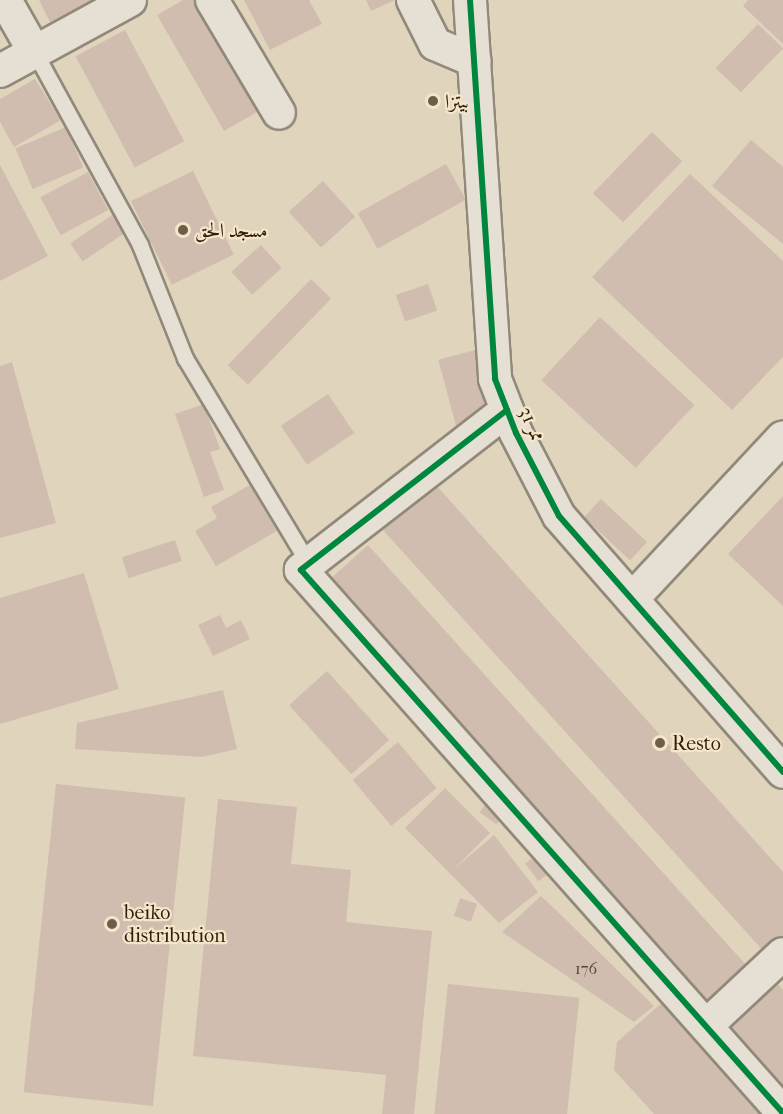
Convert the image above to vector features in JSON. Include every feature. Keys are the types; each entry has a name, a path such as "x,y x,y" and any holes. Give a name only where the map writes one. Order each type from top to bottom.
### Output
{"street":[{"path":"5,0 34,51"},
{"path":"0,71 130,0"},
{"path":"212,0 279,113"},
{"path":"413,0 435,44 475,61"},
{"name":"ممر 31","path":"470,0 484,264 495,379 507,410 559,516 783,772"},
{"path":"507,410 302,570 783,1113"},
{"path":"632,599 783,437"},
{"path":"706,1026 783,954"}],"lane":[{"path":"34,51 140,245 185,358 309,564"}],"building":[{"path":"39,0 96,0 50,22"},
{"path":"183,0 195,0 259,111 224,131 157,15"},
{"path":"244,0 309,0 322,24 270,50"},
{"path":"366,0 395,0 371,11"},
{"path":"748,0 783,0 783,44 743,6"},
{"path":"758,24 783,48 741,92 716,68"},
{"path":"125,30 184,141 135,168 76,56"},
{"path":"35,79 61,120 14,147 0,122 0,99"},
{"path":"66,127 83,168 33,189 15,148"},
{"path":"652,132 682,161 623,222 593,193"},
{"path":"751,140 783,167 783,244 712,186"},
{"path":"446,164 466,200 378,249 358,213"},
{"path":"0,165 48,256 0,281"},
{"name":"مسجد الحق","path":"193,171 234,255 172,285 131,201"},
{"path":"88,172 108,210 61,235 40,197"},
{"path":"690,174 783,261 783,357 732,410 592,277"},
{"path":"323,181 355,217 321,247 289,212"},
{"path":"115,213 127,231 83,261 70,243"},
{"path":"261,245 282,268 252,295 231,272"},
{"path":"311,279 331,298 248,385 228,365"},
{"path":"428,284 437,310 405,322 396,295"},
{"path":"600,317 694,405 636,468 541,380"},
{"path":"475,350 493,418 456,427 438,360"},
{"path":"12,362 56,523 0,538 0,366"},
{"path":"328,394 354,433 307,465 281,426"},
{"path":"204,404 220,449 210,452 224,490 204,497 175,414"},
{"path":"435,484 783,872 783,939 766,954 382,529"},
{"path":"250,485 277,531 216,566 195,531 217,518 211,507"},
{"path":"783,496 783,606 728,554"},
{"path":"601,499 647,542 630,560 584,517"},
{"path":"175,540 182,561 129,578 122,557"},
{"path":"368,545 746,965 705,1002 327,582"},
{"path":"84,573 119,689 0,724 0,598"},
{"path":"220,615 226,628 241,620 250,639 213,656 198,625"},
{"path":"327,671 389,740 351,774 289,705"},
{"path":"223,690 237,749 202,757 75,749 77,723"},
{"path":"398,742 437,788 391,826 353,780"},
{"path":"56,784 185,798 153,1106 24,1092"},
{"path":"445,788 490,833 454,869 494,835 538,892 499,923 405,828"},
{"path":"491,796 508,808 497,824 480,812"},
{"path":"218,799 297,807 291,864 351,870 346,922 432,931 414,1114 382,1114 386,1075 193,1056"},
{"path":"544,850 557,868 538,881 525,864"},
{"path":"541,896 654,1006 634,1022 502,932"},
{"path":"460,898 477,904 471,922 454,916"},
{"path":"448,984 579,998 567,1114 434,1114"},
{"path":"778,984 783,990 783,1090 728,1028"},
{"path":"664,1001 766,1114 654,1114 614,1070 617,1042"}],"cycle path":[{"path":"470,0 495,379 516,433 559,516 783,772"},
{"path":"507,410 301,570 783,1113"}],"place":[{"name":"بيتزا","path":"433,101"},
{"name":"مسجد الحق","path":"183,230"},
{"name":"Resto","path":"660,743"},
{"name":"beiko distribution","path":"112,924"}]}
